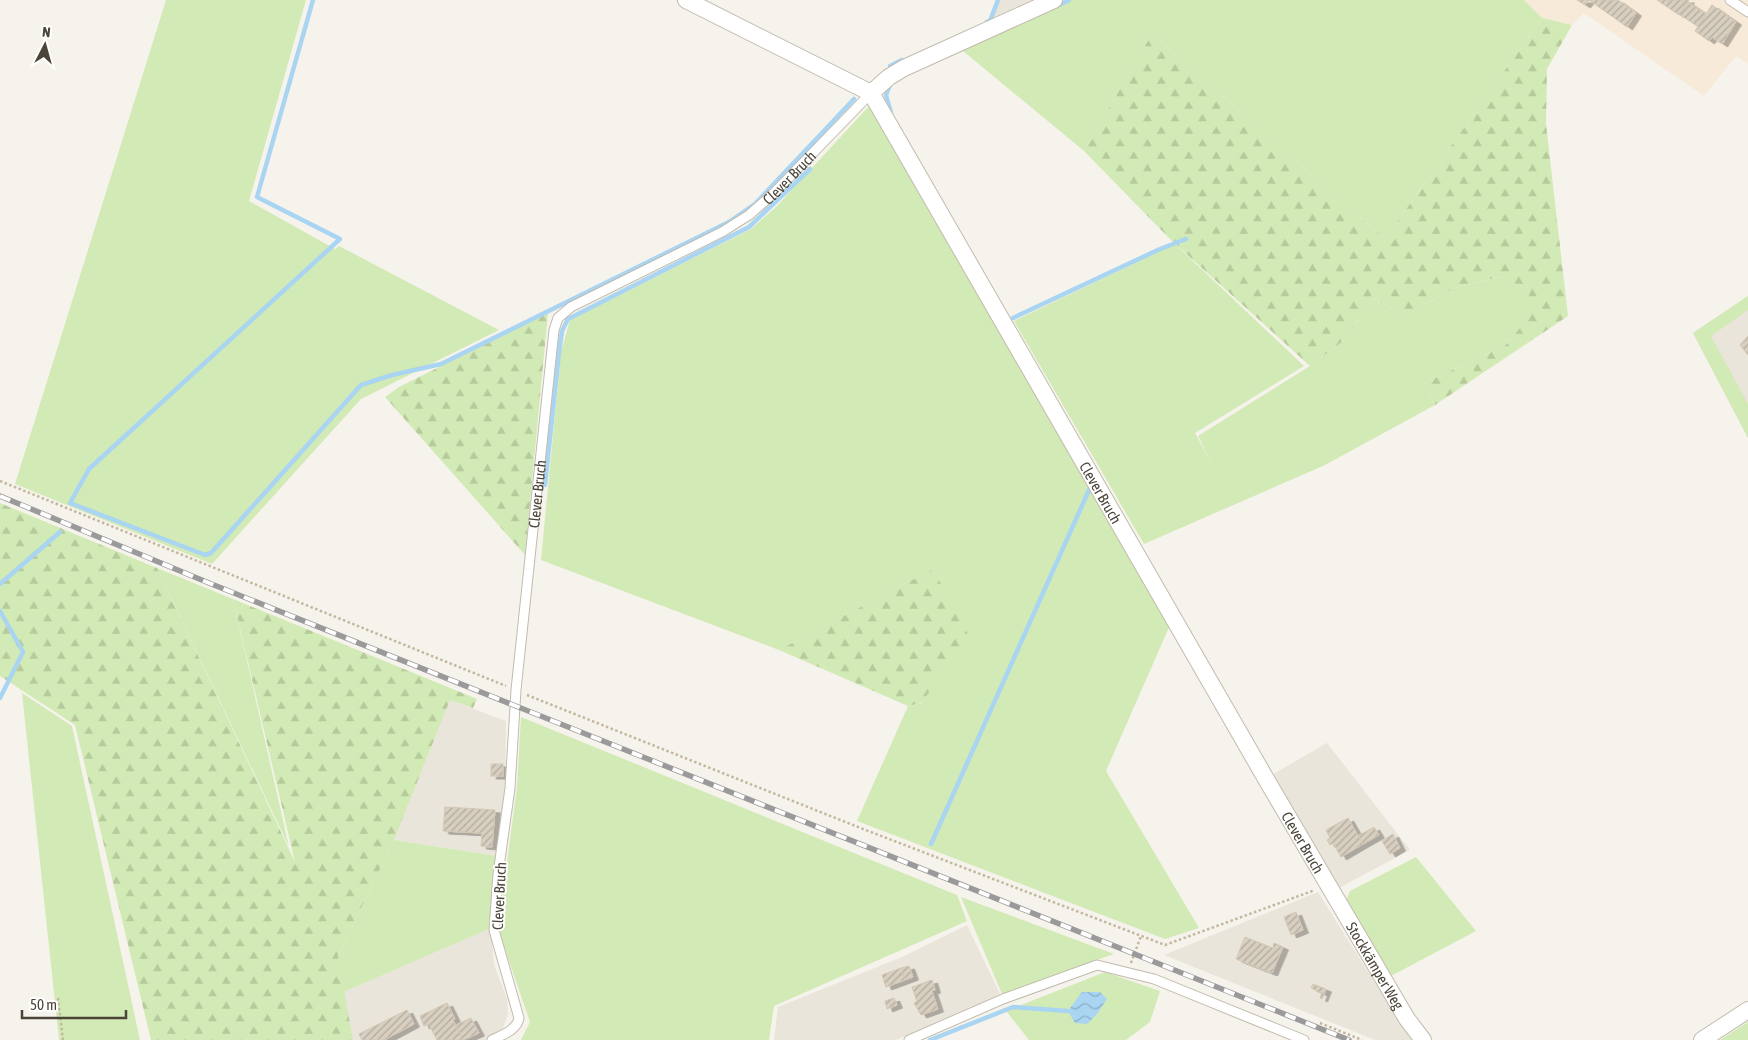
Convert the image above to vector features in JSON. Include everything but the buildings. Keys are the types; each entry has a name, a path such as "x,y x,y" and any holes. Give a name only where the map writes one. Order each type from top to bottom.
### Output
{"street":[{"path":"686,0 871,93"},
{"name":"Clever Bruch","path":"1054,0 904,68 889,76 871,93 1330,887"},
{"name":"Stockkämper Weg","path":"1330,887 1407,1019 1423,1040"},
{"path":"1702,1040 1748,1010"}],"lane":[{"path":"1730,0 1748,12"},
{"name":"Clever Bruch","path":"492,1040 518,1024 519,1018 494,930 498,874 510,788 516,690 552,338 558,318 579,303 722,232 750,215 774,194 871,93"},
{"path":"909,1040 1003,999 1097,965 1154,979 1304,1040"}],"path":[{"path":"0,480 863,829 1165,945 1330,887"},
{"path":"1127,971 1141,936"},
{"path":"58,998 63,1040"},
{"path":"1320,1023 1362,1040"}],"shaded area":[{"path":"1000,0 1031,0 993,18"},
{"path":"1524,0 1748,0 1748,64 1736,56 1704,96 1584,13 1572,25 1542,18"},
{"path":"1748,296 1748,438 1693,333"},
{"path":"450,700 506,721 505,784 497,856 394,840"},
{"path":"1327,743 1410,850 1337,889 1270,776"},
{"path":"1318,892 1402,1026 1414,1040 1375,1040 1164,955"},
{"path":"967,925 1000,994 896,1040 774,1040 778,1007 902,957"},
{"path":"491,928 494,964 507,999 508,1014 503,1028 489,1040 353,1040 344,992"}],"green space":[{"path":"166,0 306,0 249,201 335,249 339,246 499,330 361,399 212,564 15,484"},
{"path":"1070,0 1524,0 1542,18 1385,239 1152,34 1084,151 963,51"},
{"path":"1542,18 1572,25 1547,69 1546,124 1568,316 1435,405 1424,383 1506,345 1529,317 1529,291 1499,277 1454,288 1405,316 1375,299 1343,341 1310,366 1171,240 1084,151 1152,34 1385,239"},
{"path":"870,105 1170,625 1106,771 1199,928 1165,939 857,821 908,706 922,703 933,569 779,650 541,560 561,352 570,320 751,229 776,207"},
{"path":"1175,244 1304,366 1195,433 1211,462 1198,436 1310,366 1343,341 1375,299 1405,316 1454,288 1500,277 1529,291 1529,317 1506,345 1424,383 1435,405 1325,465 1144,544 1014,321"},
{"path":"1748,296 1748,310 1711,336 1748,404 1748,438 1693,333"},
{"path":"548,313 525,555 385,397 399,387"},
{"path":"0,503 157,568 295,862 233,599 477,699 473,708 450,700 394,840 338,956 353,1040 151,1040 75,725 0,676"},
{"path":"157,568 233,599 289,847"},
{"path":"933,569 970,638 921,703 908,706 779,650"},
{"path":"22,693 72,726 140,1040 59,1040"},
{"path":"521,717 957,895 967,921 774,1006 769,1040 521,1040 530,1022 498,929 517,787"},
{"path":"394,840 497,856 491,928 344,992 338,956"},
{"path":"1416,857 1476,931 1389,977 1345,903 1350,891"},
{"path":"961,897 1114,954 1002,994"},
{"path":"1105,972 1160,991 1150,1022 1126,1040 1029,1040 1006,1011"},
{"path":"1748,1022 1748,1040 1720,1040"}],"water":[{"path":"1082,992 1100,992 1107,999 1097,1014 1087,1024 1075,1023 1068,1011"}],"waterway":[{"path":"313,0 257,197 340,239 89,469 70,503 205,555 211,553 361,385 392,375 441,364 729,222 755,204 854,99"},
{"path":"987,22 990,21 998,0"},
{"path":"1057,6 1069,0"},
{"path":"890,66 902,60"},
{"path":"890,85 886,95 891,113"},
{"path":"545,485 562,331 568,319 749,227 810,169"},
{"path":"1013,318 1160,249 1186,239"},
{"path":"931,844 1089,490"},
{"path":"0,584 60,532"},
{"path":"0,611 23,652 0,698"},
{"path":"930,1040 1013,1007 1068,1011"}],"railway":[{"path":"0,496 209,583 1349,1040"}]}
